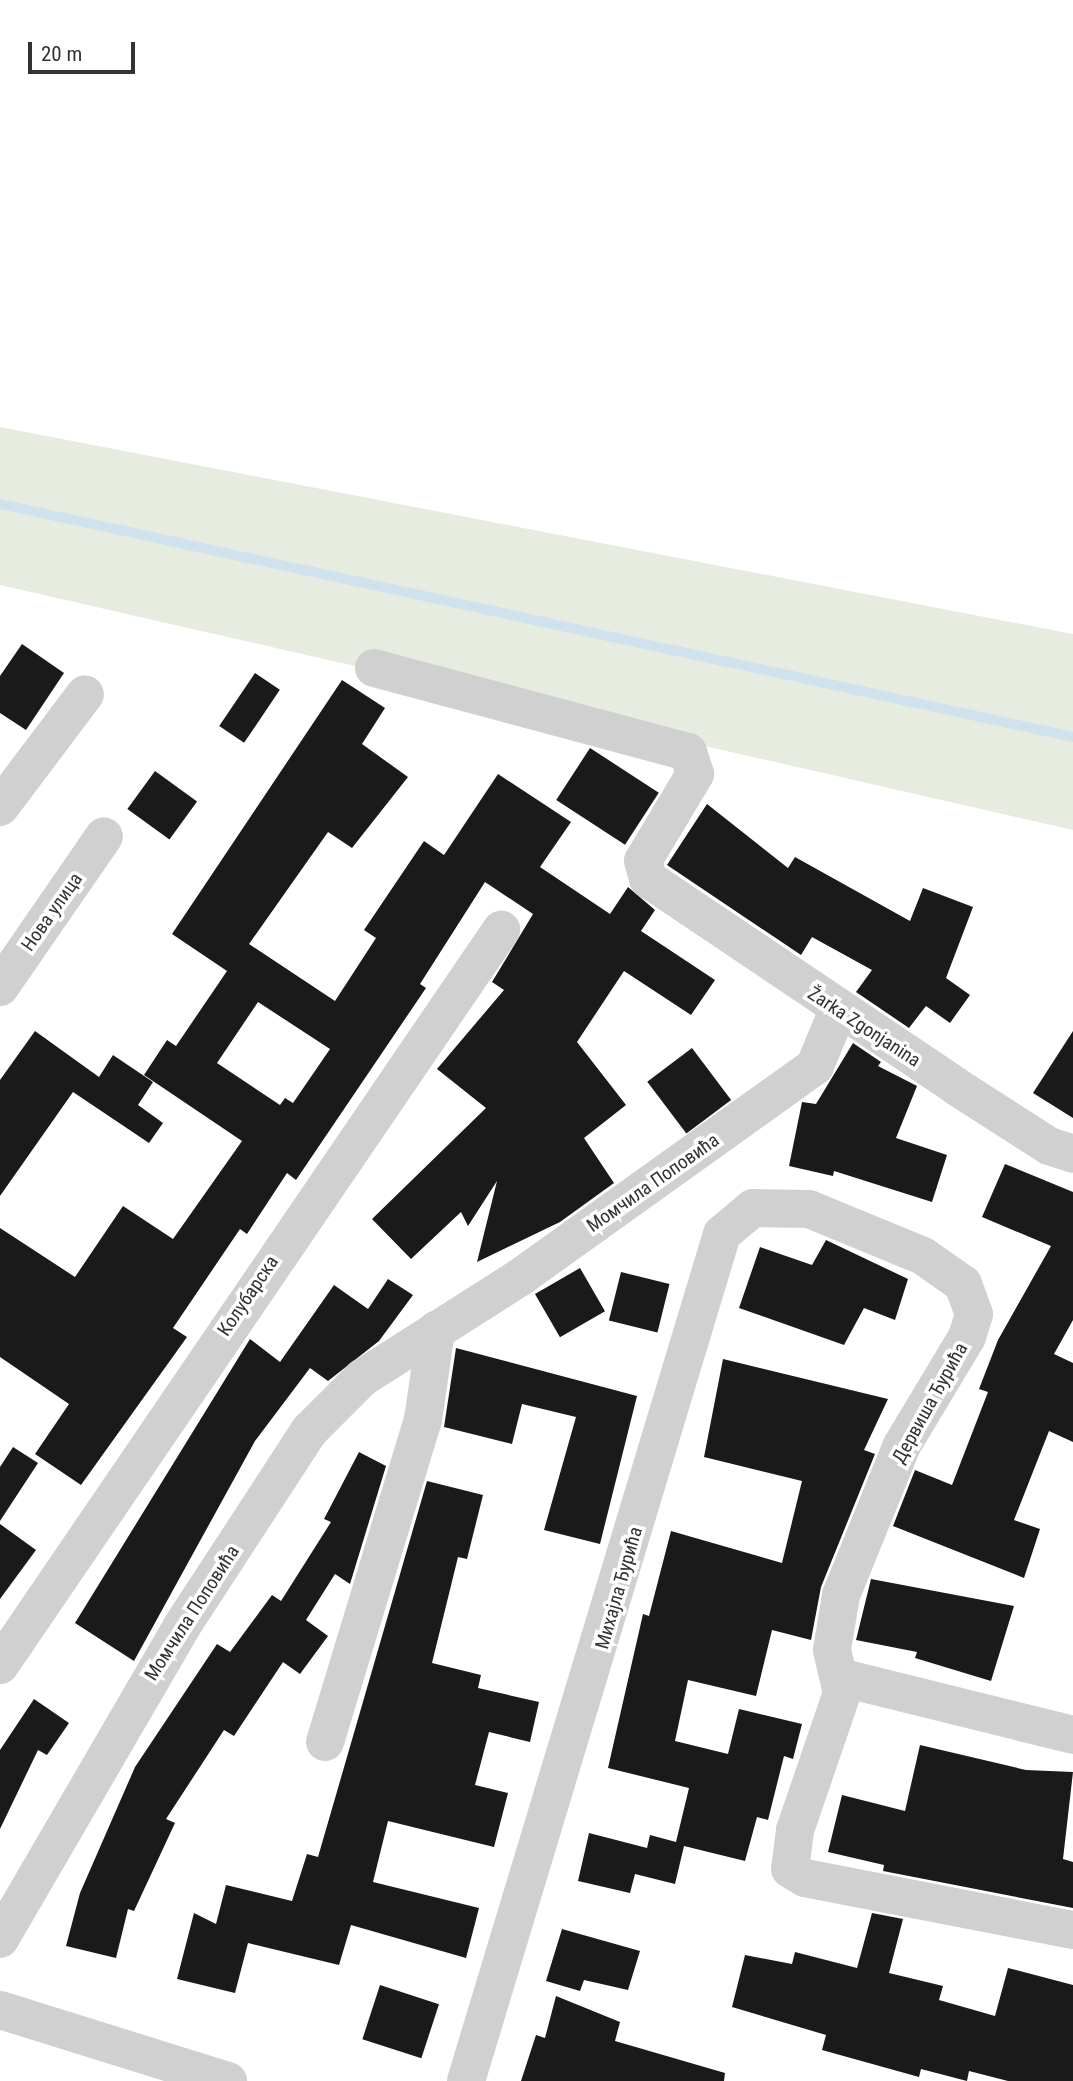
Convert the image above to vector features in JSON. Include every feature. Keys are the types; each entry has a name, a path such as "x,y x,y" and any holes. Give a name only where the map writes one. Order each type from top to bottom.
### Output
{"street":[{"name":"Žarka Zgonjanina","path":"374,668 688,752 695,774 643,861 648,879 660,891 838,1010 1049,1146 1073,1154"},
{"path":"0,807 85,694"},
{"name":"Нова улица","path":"0,987 104,836"},
{"name":"Колубарска","path":"0,1665 501,930"},
{"name":"Момчила Поповића","path":"0,1940 182,1626 310,1430 362,1378 436,1330 815,1066 838,1010"},
{"name":"Михајла Ђурића","path":"466,2081 722,1234 746,1212 774,1206 857,1226"},
{"name":"Дервиша Ђурића","path":"857,1226 955,1278 974,1314 967,1337 902,1446 841,1595 832,1650 839,1676 836,1720 794,1830 790,1869 804,1878 1073,1930"},
{"path":"325,1742 423,1420 436,1330"},
{"path":"839,1676 1073,1735"},
{"path":"0,2010 228,2081"}],"shaded area":[{"path":"0,427 1073,634 1073,830 0,585"}],"building":[{"path":"22,644 64,673 26,730 0,713 0,676"},
{"path":"255,673 280,690 244,743 219,726"},
{"path":"342,680 385,708 362,744 408,777 352,848 328,832 249,944 335,1001 376,938 364,930 424,841 444,855 498,774 571,822 540,867 610,914 628,887 655,910 641,931 715,980 691,1015 624,971 577,1042 626,1105 584,1138 614,1183 560,1222 477,1262 497,1181 468,1226 461,1212 411,1259 372,1219 486,1108 437,1069 504,990 492,982 533,914 485,882 420,984 426,988 296,1180 287,1173 247,1234 240,1229 173,1328 187,1337 81,1485 35,1454 69,1404 0,1357 0,1228 75,1277 123,1206 173,1239 242,1141 144,1075 167,1040 176,1046 227,971 172,934","holes":["258,1002 330,1049 293,1103 285,1098 280,1105 217,1063"]},
{"path":"590,748 659,793 625,845 556,800"},
{"path":"155,771 197,802 169,840 127,809"},
{"path":"707,804 788,868 795,857 910,921 923,888 973,907 946,978 970,995 950,1023 926,1006 909,1028 856,992 872,970 812,937 801,955 667,865"},
{"path":"35,1031 99,1077 113,1055 153,1082 138,1105 163,1123 149,1143 73,1092 0,1196 0,1080"},
{"path":"1073,1031 1073,1118 1033,1093"},
{"path":"853,1043 881,1062 878,1066 917,1086 896,1138 947,1155 932,1202 834,1171 833,1176 789,1166 802,1102 816,1104"},
{"path":"692,1048 731,1100 686,1134 647,1082"},
{"path":"1005,1164 1073,1192 1073,1320 1054,1354 1073,1363 1073,1442 1049,1431 1014,1520 1040,1529 1024,1578 893,1526 915,1470 952,1485 988,1392 979,1389 998,1340 1051,1246 982,1217"},
{"path":"826,1240 908,1279 895,1320 864,1308 844,1345 739,1308 760,1247 812,1265"},
{"path":"580,1268 605,1311 560,1337 535,1294"},
{"path":"621,1272 670,1284 657,1333 609,1321"},
{"path":"388,1279 413,1295 379,1341 328,1381 310,1368 255,1441 134,1661 75,1623 250,1339 280,1362 334,1285 368,1309"},
{"path":"456,1348 637,1396 600,1544 544,1530 576,1417 522,1404 512,1444 444,1427"},
{"path":"723,1359 888,1399 864,1450 875,1454 821,1587 811,1640 772,1630 756,1696 688,1680 675,1741 728,1754 739,1709 802,1724 793,1759 784,1756 768,1820 757,1817 745,1861 684,1846 675,1884 635,1874 630,1893 578,1881 589,1833 647,1848 650,1835 676,1842 689,1788 608,1768 643,1614 649,1616 671,1531 782,1563 802,1481 704,1457"},
{"path":"13,1447 38,1463 0,1521 0,1467"},
{"path":"359,1452 386,1466 350,1584 335,1574 306,1620 328,1636 300,1674 283,1662 234,1736 224,1730 166,1819 175,1823 134,1911 128,1909 116,1958 66,1946 80,1893 135,1767 217,1644 230,1652 272,1595 281,1601 331,1522 324,1519"},
{"path":"427,1481 483,1495 467,1559 458,1557 432,1663 481,1675 478,1688 539,1702 530,1742 489,1732 475,1785 508,1793 494,1847 388,1821 373,1882 479,1908 466,1958 351,1925 339,1965 248,1943 235,1993 177,1979 194,1913 216,1924 226,1885 292,1901 307,1854 318,1857"},
{"path":"0,1524 36,1550 0,1599"},
{"path":"871,1579 1014,1606 991,1681 915,1658 917,1652 856,1640"},
{"path":"34,1699 69,1723 47,1755 38,1750 0,1829 0,1750"},
{"path":"920,1745 1026,1770 1073,1772 1063,1859 1073,1862 1073,1908 883,1871 884,1865 828,1852 842,1795 905,1811"},
{"path":"872,1913 903,1919 889,1973 943,1986 939,2000 995,2016 1008,1968 1073,1985 1073,2081 1008,2081 969,2071 967,2081 921,2069 919,2077 822,2050 826,2035 732,2007 745,1955 792,1964 795,1952 857,1968"},
{"path":"562,1929 640,1951 628,1990 584,1980 580,1991 546,1981"},
{"path":"380,1985 439,2004 421,2058 362,2039"},
{"path":"556,1996 620,2022 615,2041 725,2073 724,2081 521,2081 536,2035 545,2038"}],"waterway":[{"path":"0,504 1073,737"}]}
